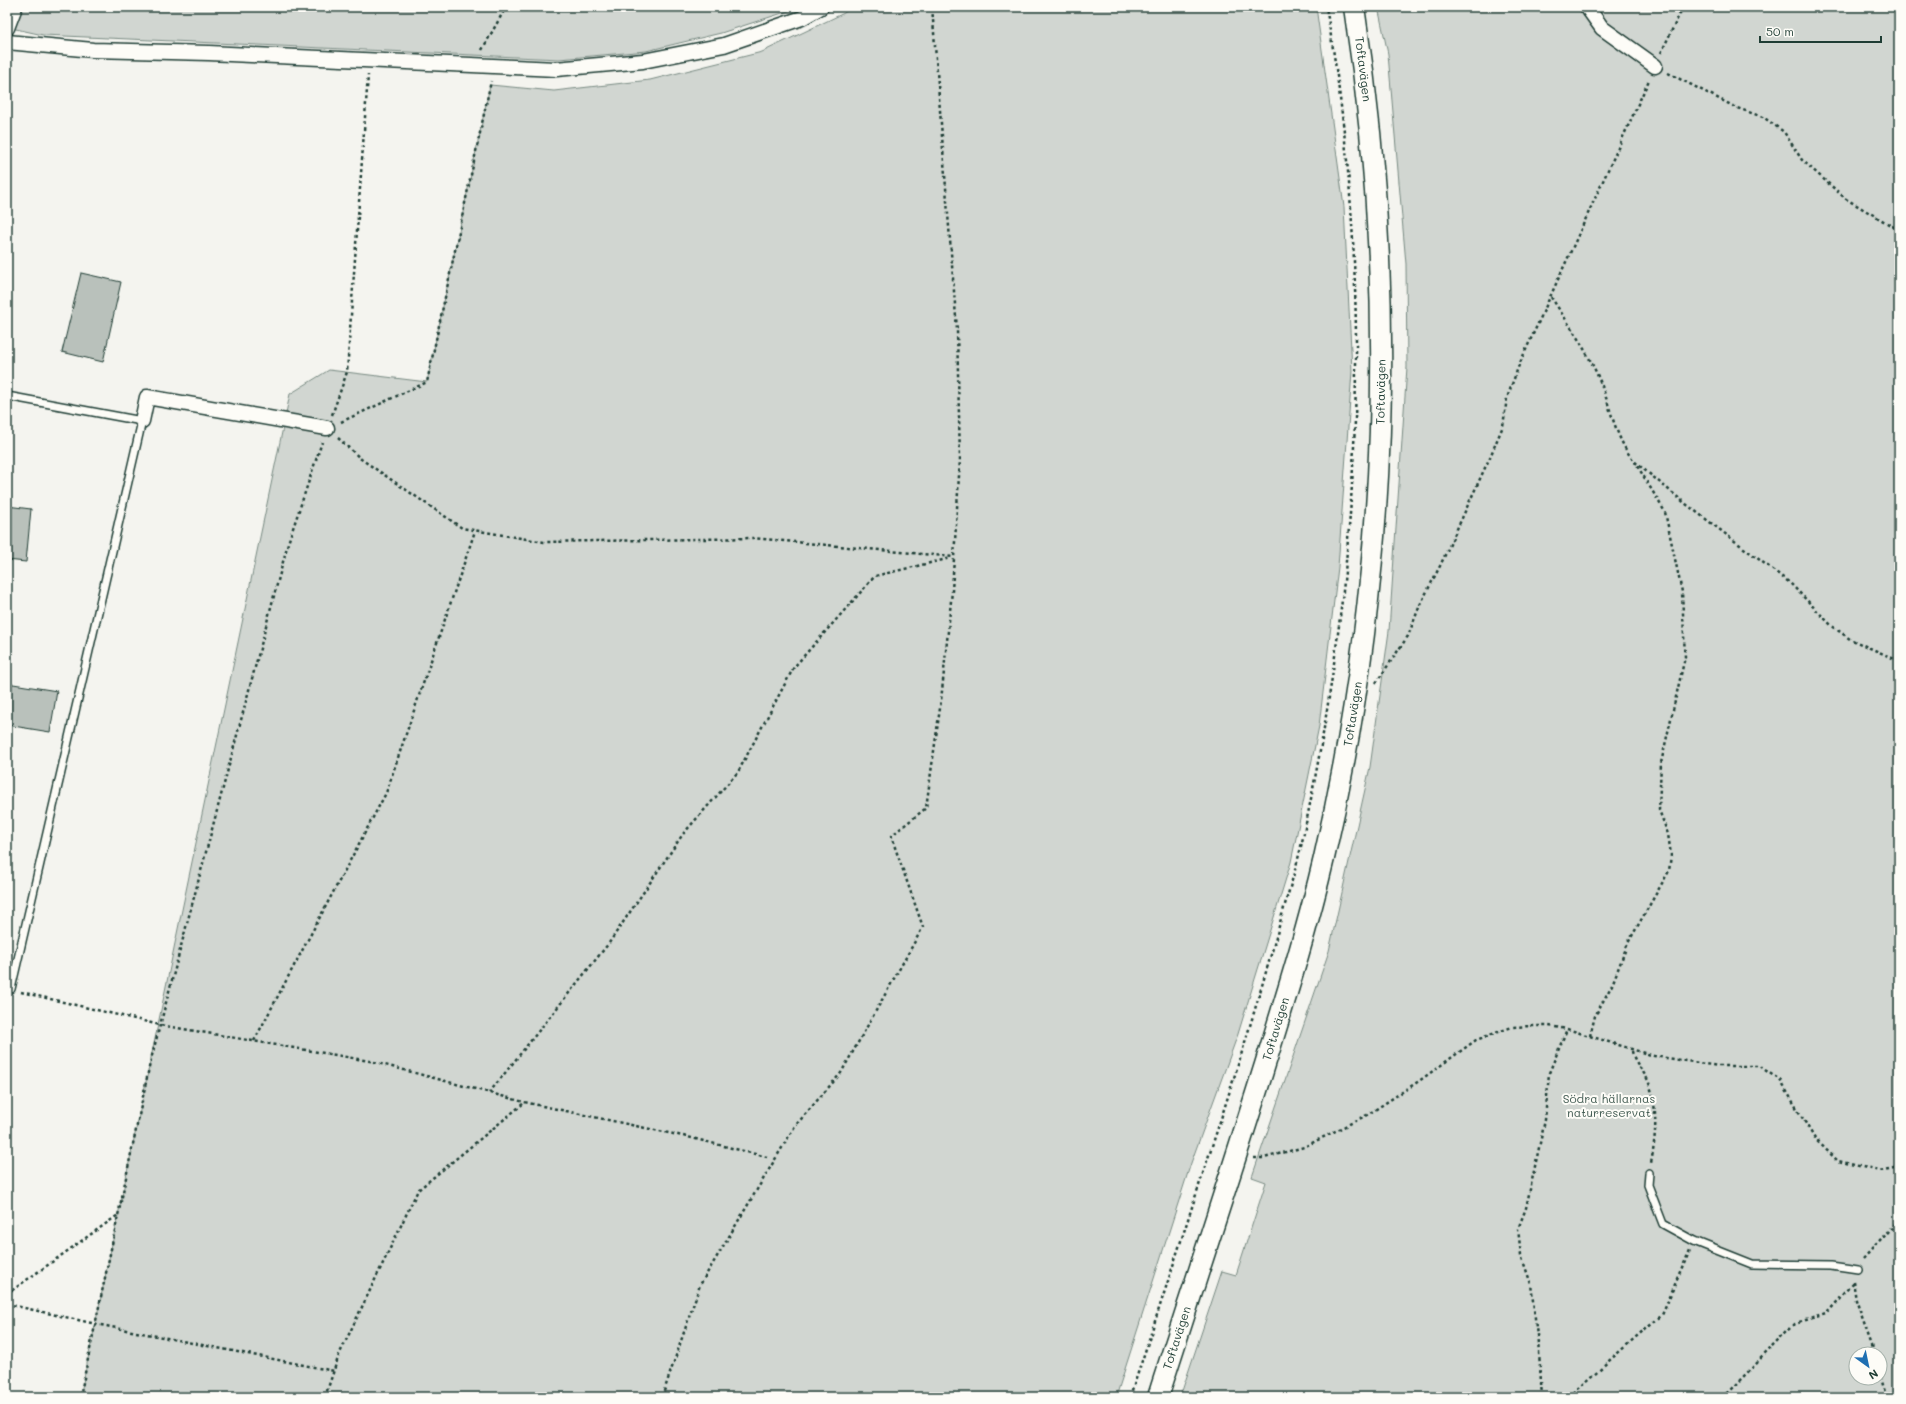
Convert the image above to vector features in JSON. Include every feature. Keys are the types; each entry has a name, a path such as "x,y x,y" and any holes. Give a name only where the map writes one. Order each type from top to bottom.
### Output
{"main road":[{"name":"Toftavägen","path":"1158,1397 1236,1157 1296,963 1324,860 1353,719 1364,647 1377,514 1382,316 1378,214 1363,62 1354,7"}],"street":[{"path":"7,28 15,7"},
{"path":"7,42 93,50 209,53 556,69 643,61 724,45 802,18 821,7"},
{"path":"1587,7 1602,28 1655,66"},
{"path":"142,421 147,397 327,428"}],"lane":[{"path":"7,396 142,421 9,989"},
{"path":"1649,1173 1648,1185 1662,1224 1694,1241 1752,1264 1830,1265 1858,1269"}],"path":[{"path":"479,55 506,7"},
{"path":"662,1397 700,1285 795,1126 841,1073 923,927 891,836 926,808 941,701 954,557 960,460 957,330 932,7"},
{"path":"1130,1397 1247,1041 1299,855 1324,730 1349,532 1357,371 1353,226 1349,177 1333,48 1326,7"},
{"path":"1372,689 1408,636 1420,605 1440,566 1490,458 1503,426 1507,398 1519,365 1683,7"},
{"path":"80,1397 150,1063 288,543 347,372 370,61"},
{"path":"327,428 427,382 495,66"},
{"path":"1655,66 1737,108 1763,117 1784,132 1802,160 1846,198 1899,230"},
{"path":"1551,296 1599,378 1616,428 1628,455 1686,504 1790,583 1832,626 1850,639 1899,661"},
{"path":"327,428 361,458 462,528 544,542 752,538 954,557"},
{"path":"1590,1036 1595,1016 1612,985 1628,943 1669,871 1671,855 1668,834 1659,810 1660,778 1661,763 1686,657 1682,592 1665,512 1635,462"},
{"path":"254,1041 386,793 474,530"},
{"path":"489,1093 609,943 683,834 738,772 794,667 875,576 954,557"},
{"path":"9,989 160,1025 370,1061 524,1102 692,1138 767,1158"},
{"path":"1236,1157 1264,1158 1304,1147 1366,1115 1419,1081 1476,1040 1512,1027 1532,1026 1567,1029 1632,1051 1654,1056 1718,1066 1759,1066 1780,1080 1815,1139 1838,1160 1879,1171 1899,1166"},
{"path":"1542,1397 1532,1284 1521,1255 1518,1229 1526,1208 1545,1120 1549,1073 1567,1029"},
{"path":"1632,1051 1633,1056 1648,1082 1653,1100 1656,1128 1649,1173"},
{"path":"325,1397 339,1355 418,1190 524,1102"},
{"path":"7,1294 118,1214"},
{"path":"1873,1346 1857,1301 1854,1283 1863,1258 1899,1219"},
{"path":"1568,1397 1662,1314 1694,1241"},
{"path":"1722,1397 1796,1323 1826,1314 1854,1283"},
{"path":"7,1304 96,1324 334,1371"},
{"path":"1885,1386 1888,1397"}],"green space":[{"path":"7,7 801,7 721,33 646,51 559,59 43,35 7,27"},
{"path":"852,7 1316,7 1344,207 1352,371 1338,567 1319,726 1291,862 1238,1034 1191,1163 1116,1397 80,1397 290,394 329,370 427,382 490,85 554,91 650,80 762,52 844,13"},
{"name":"Södra hällarnas naturreservat","path":"1378,7 1899,7 1899,1397 1180,1397 1222,1271 1236,1275 1266,1182 1252,1177 1329,951 1370,767 1389,631 1407,367 1406,264 1388,54"}],"building":[{"path":"81,273 121,282 103,362 62,352"},
{"path":"7,506 31,509 26,562 7,560"},
{"path":"7,683 57,691 50,732 7,725"}]}
